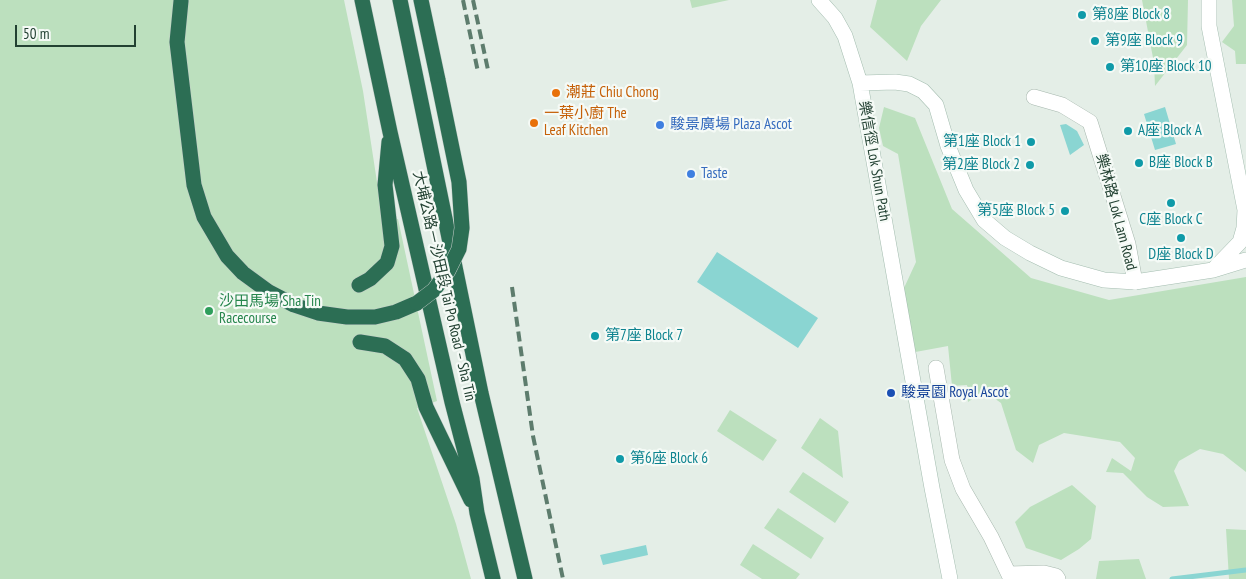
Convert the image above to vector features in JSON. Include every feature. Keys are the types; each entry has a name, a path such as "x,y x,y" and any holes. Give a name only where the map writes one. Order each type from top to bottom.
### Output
{"highway":[{"name":"大埔公路－沙田段 Tai Po Road – Sha Tin","path":"362,0 390,132 452,402 472,478 477,513 493,579"},
{"name":"大埔公路－沙田段 Tai Po Road – Sha Tin","path":"400,0 481,393 525,579"},
{"path":"181,1 176,42 192,171 199,205 214,237 237,268 260,286 286,302 328,315 365,318 396,312 426,297 442,282 454,260 461,238 462,218 459,182 421,0"},
{"path":"359,285 370,279 387,263 392,246 385,185 390,132"},
{"path":"360,342 386,346 405,359 418,379 426,407 477,513"}],"street":[{"path":"819,0 834,18 853,56 860,83"},
{"path":"1209,0 1209,26 1246,210 1240,242 1213,270"},
{"name":"樂信徑 Lok Shun Path","path":"950,579 860,83 909,84 923,92 936,105 948,146 966,190 984,220 1005,238 1061,268 1104,280 1135,282"},
{"name":"樂林路 Lok Lam Road","path":"1034,97 1062,105 1090,122 1128,244 1135,282 1213,270 1246,260"},
{"path":"936,368 952,460 963,489 991,537 1010,577 1044,573 1056,576 1058,579"}],"green space":[{"name":"沙田馬場 Sha Tin Racecourse","path":"0,0 344,0 363,91 383,221 398,219 437,401 417,408 456,524 471,579 0,579"},
{"path":"690,0 729,0 692,8"},
{"path":"877,0 941,0 921,26 907,61 870,27"},
{"path":"1142,0 1188,0 1187,45 1155,86 1154,63"},
{"path":"1232,0 1246,0 1246,64 1236,64 1235,51 1222,42 1234,26"},
{"path":"884,107 915,118 952,209 1031,278 1109,300 1246,277 1246,472 1223,454 1200,449 1179,461 1174,471 1189,506 1163,507 1147,497 1123,473 1106,472 1112,458 1131,471 1135,458 1120,442 1064,433 1039,445 1033,463 1016,450 1001,403 984,391 968,402 967,385 952,386 948,346 910,353 898,301 916,262 898,154 883,146 879,128"},
{"path":"730,410 777,440 763,461 717,431"},
{"path":"820,418 838,431 843,478 801,448"},
{"path":"803,472 849,502 835,523 789,492"},
{"path":"1072,485 1096,506 1091,539 1061,560 1026,548 1015,522 1030,507"},
{"path":"778,508 824,538 811,559 764,528"},
{"path":"1226,529 1246,530 1246,579 1229,579"},
{"path":"753,544 800,574 796,579 762,579 740,565"},
{"path":"1139,559 1146,579 1096,579 1099,561"}],"water":[{"path":"1165,107 1176,144 1155,150 1144,114"},
{"path":"1066,124 1077,131 1084,145 1070,155 1060,125"},
{"path":"717,252 818,318 798,348 697,282"},
{"path":"646,545 648,555 603,565 600,555"}],"waterway":[{"path":"1172,579 1246,570"}],"railway":[{"path":"463,0 478,72"},
{"path":"473,0 488,70"},
{"path":"512,287 533,436 563,579"}],"place":[{"name":"第8座 Block 8","path":"1082,15"},
{"name":"第9座 Block 9","path":"1095,41"},
{"name":"第10座 Block 10","path":"1110,67"},
{"name":"潮莊 Chiu Chong","path":"556,93"},
{"name":"一葉小廚 The Leaf Kitchen","path":"534,123"},
{"name":"駿景廣場 Plaza Ascot","path":"660,125"},
{"name":"A座 Block A","path":"1128,131"},
{"name":"第1座 Block 1","path":"1031,142"},
{"name":"B座 Block B","path":"1139,163"},
{"name":"第2座 Block 2","path":"1030,165"},
{"name":"Taste","path":"691,174"},
{"name":"C座 Block C","path":"1171,203"},
{"name":"第5座 Block 5","path":"1065,211"},
{"name":"D座 Block D","path":"1181,238"},
{"name":"沙田馬場 Sha Tin Racecourse","path":"209,311"},
{"name":"第7座 Block 7","path":"595,336"},
{"name":"駿景園 Royal Ascot","path":"891,393"},
{"name":"第6座 Block 6","path":"620,459"}]}
